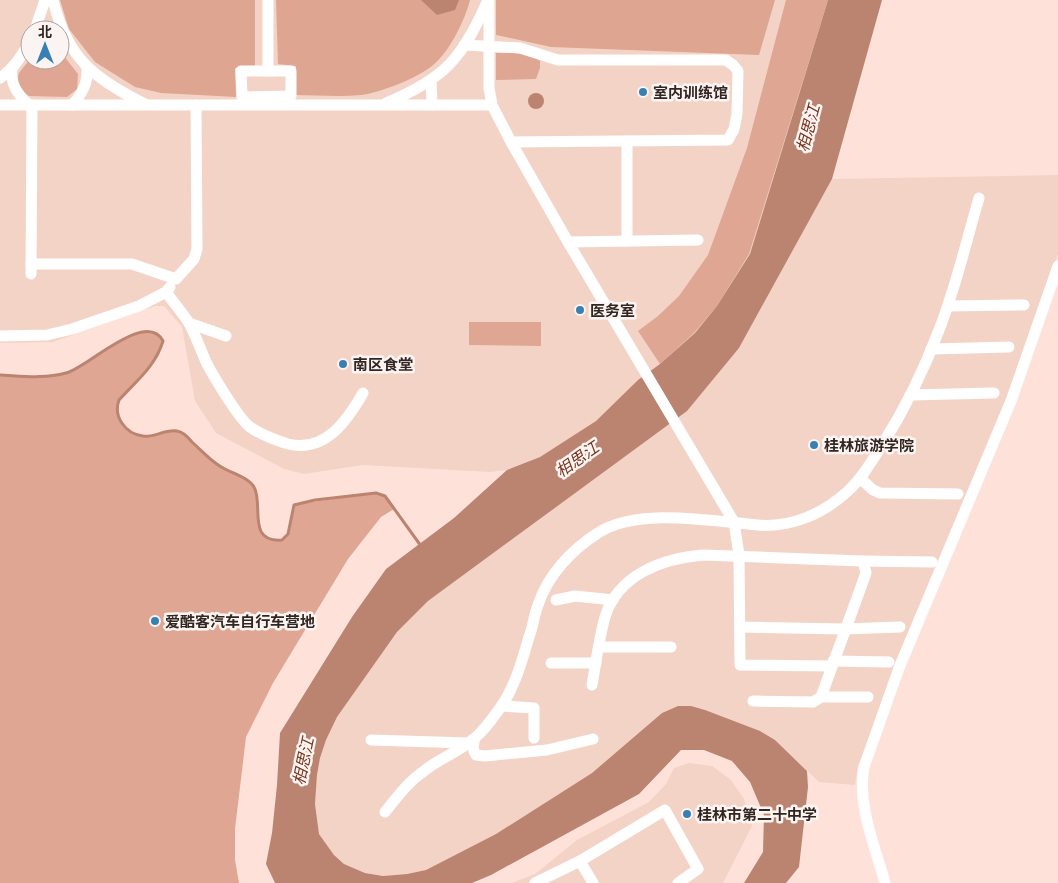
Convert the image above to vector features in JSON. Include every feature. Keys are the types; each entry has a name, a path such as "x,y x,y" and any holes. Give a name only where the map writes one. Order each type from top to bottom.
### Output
{"street":[{"path":"38,20 45,0"},
{"path":"53,0 58,19 74,50 87,68 117,89 148,105"},
{"path":"268,0 268,71"},
{"path":"381,105 432,80 455,59 472,35 488,0"},
{"path":"488,0 489,88 492,105 568,242 734,522 739,555 740,665 889,662"},
{"path":"464,45 520,48 558,60 726,60 734,65 738,71 737,114 734,130 728,140 511,142"},
{"path":"70,47 74,50"},
{"path":"0,78 20,56"},
{"path":"12,67 12,82 16,90 31,105 31,269 132,264 176,279"},
{"path":"72,105 81,96 86,86 87,68"},
{"path":"241,71 291,71 291,96 268,101 242,97 241,71"},
{"path":"432,80 432,105"},
{"path":"0,105 196,105 268,101 381,105 492,105"},
{"path":"0,336 47,335 72,329 139,306 166,292 194,259 197,250 196,105"},
{"path":"627,141 627,241"},
{"path":"385,812 407,785 419,774 471,740 502,706 514,681 542,593 561,565 579,546 609,527 634,520 683,519 770,526 814,515 848,491 860,478 888,436 910,395 931,349 948,306 979,198"},
{"path":"568,242 698,240"},
{"path":"886,883 867,821 861,782 866,760 899,668 1011,401 1058,266"},
{"path":"166,292 189,323 208,366 250,428 271,438 297,446 318,443 328,438 346,419 363,393"},
{"path":"948,306 1024,305"},
{"path":"189,323 226,336"},
{"path":"931,349 1010,347"},
{"path":"910,395 994,393"},
{"path":"860,478 873,490 880,493 958,494"},
{"path":"592,685 605,617 613,600 636,576 662,563 690,556 739,555 861,561 932,562"},
{"path":"821,697 844,629 866,573 864,564 861,561"},
{"path":"556,600 575,596 613,600"},
{"path":"740,627 844,629 900,627"},
{"path":"599,647 671,647"},
{"path":"552,663 596,663"},
{"path":"754,701 813,702 821,697 868,697"},
{"path":"502,706 534,708 534,738"},
{"path":"371,740 471,740"},
{"path":"471,740 476,755 485,756 548,750 593,740"},
{"path":"535,883 580,861 665,810 698,869 678,883"},
{"path":"580,861 593,883"}],"shaded area":[{"name":"桂林旅游学院","path":"0,0 828,0 750,254 739,348 832,179 1058,175 1058,254 1029,342 858,766 855,785 819,782 775,740 678,706 662,713 592,773 496,834 426,870 407,874 383,876 365,873 344,864 334,855 319,834 315,804 317,775 326,740 337,717 397,632 428,601 665,426 638,380 596,421 540,457 507,470 490,472 363,465 304,474 284,469 216,433 195,401 182,327 165,307 155,306 53,342 0,343"},
{"path":"60,0 255,0 255,67 235,68 236,97 161,93 135,87 95,62 70,30 70,20 66,20"},
{"path":"276,0 470,0 456,36 432,66 408,80 388,88 361,95 336,96 295,95 296,66 278,64"},
{"path":"496,0 775,0 759,55 551,47 496,35"},
{"path":"786,0 828,0 749,254 717,306 694,333 660,364 638,331 658,316 679,296 708,255 747,148"},
{"path":"496,53 525,55 540,61 540,68 536,79 496,80"},
{"path":"70,64 78,74 77,89 67,97 29,96 23,92 17,80 21,70 70,70"},
{"path":"469,322 541,322 541,346 469,345"},
{"name":"爱酷客汽车自行车营地","path":"144,332 155,334 163,341 159,355 148,370 119,400 116,410 120,421 130,431 143,437 179,431 187,436 208,457 252,484 257,500 259,525 262,532 268,537 278,540 285,538 290,530 293,507 298,504 376,493 385,496 394,509 381,517 348,559 273,683 246,737 235,829 235,860 239,883 0,883 0,375 37,377 67,373 128,336"},
{"name":"桂林市第二十中学","path":"689,763 712,766 731,780 744,799 752,826 723,883 512,883 535,874 577,840 649,802 666,784 674,768"}],"water":[{"path":"421,0 459,0 455,10 437,15"},
{"name":"相思江","path":"828,0 882,0 832,179 739,348 687,411 428,601 397,632 337,717 326,740 317,775 315,804 319,834 334,855 344,864 365,873 383,876 426,870 496,834 592,773 662,713 678,706 691,706 760,731 775,740 807,771 808,787 799,867 786,883 744,883 763,852 764,815 750,782 732,761 704,750 681,750 639,794 491,875 472,883 275,883 266,864 272,833 280,733 352,617 386,569 454,518 507,470 540,457 596,421 638,380 660,364 695,333 717,306 750,254"},
{"path":"536,93 542,95 544,101 542,107 536,109 530,107 528,101 530,95"}],"waterway":[{"path":"0,375 41,377 66,373 76,369 130,336 144,332 155,333 163,341 160,350 150,366 119,400 119,418 126,428 137,435 143,436 173,431 181,432 217,464 248,481 254,487 257,494 260,529 264,535 271,539 282,540 288,534 294,505 315,500 376,493 385,496 421,546"}],"place":[{"name":"室内训练馆","path":"643,92"},
{"name":"医务室","path":"580,310"},
{"name":"南区食堂","path":"343,364"},
{"name":"桂林旅游学院","path":"814,445"},
{"name":"爱酷客汽车自行车营地","path":"155,621"},
{"name":"桂林市第二十中学","path":"687,814"}]}
